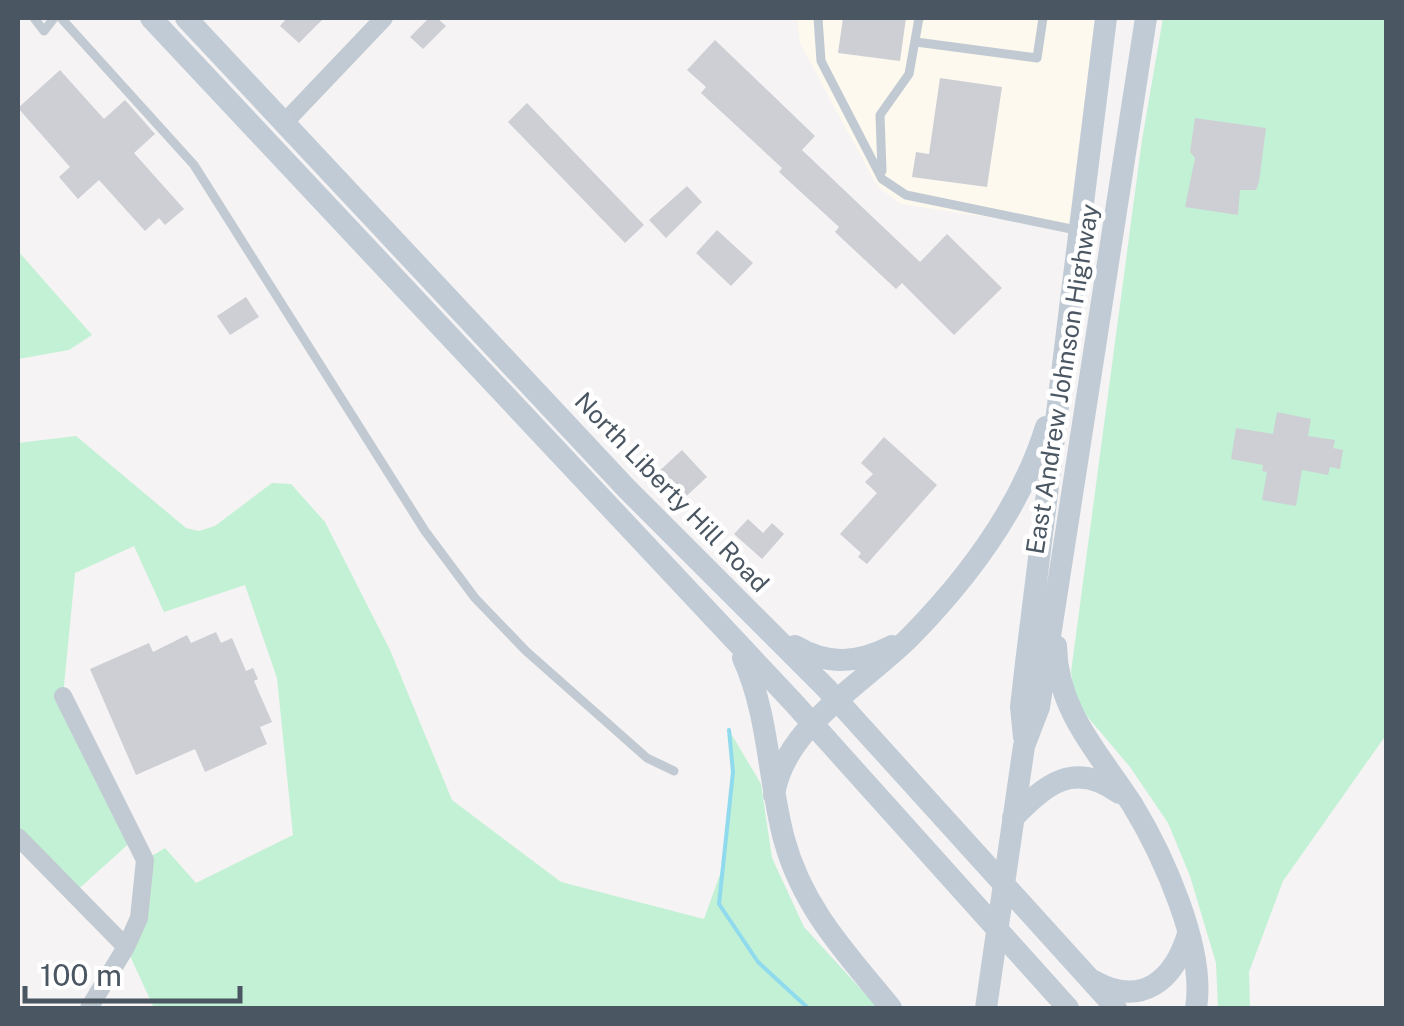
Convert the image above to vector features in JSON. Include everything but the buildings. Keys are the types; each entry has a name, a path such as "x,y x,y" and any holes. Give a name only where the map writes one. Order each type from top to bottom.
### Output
{"main road":[{"path":"151,18 813,724 1068,1008"},
{"name":"North Liberty Hill Road","path":"186,18 616,476 839,701 1116,1008"},
{"name":"East Andrew Johnson Highway","path":"986,1008 1024,746 1021,707 1106,18"},
{"name":"East Andrew Johnson Highway","path":"1024,746 1040,707 1146,18"},
{"path":"266,142 284,123"},
{"path":"1079,230 1111,234"},
{"path":"774,795 777,774 788,752 813,724 909,638 960,582 1014,499 1042,438 1060,380"},
{"path":"1055,603 1056,664 1067,705 1155,844 1188,934 1199,1002"},
{"path":"765,627 800,650 830,661 873,656 909,638"},
{"path":"735,642 759,700 774,795 786,844 804,892 827,931 891,1008"},
{"path":"1012,826 1036,795 1060,780 1082,776 1106,784 1130,801"},
{"path":"1089,978 1114,991 1144,991 1164,978 1180,958 1188,934"}],"street":[{"path":"284,123 384,18"},
{"path":"63,696 145,860 139,918 90,1008"},
{"path":"18,837 126,947"}],"lane":[{"path":"34,18 44,31 57,18 194,165 425,530 475,598 526,652 646,758 674,771"},
{"path":"818,18 821,62 882,179 906,196 1079,230"},
{"path":"882,179 880,114 909,74 919,18"},
{"path":"916,42 1037,58 1043,18"}],"shaded area":[{"path":"797,18 1107,18 1079,231 901,204 878,187 800,43"}],"green space":[{"path":"1163,18 1386,18 1386,735 1283,881 1249,972 1250,1008 1218,1008 1216,963 1190,876 1168,823 1130,767 1075,702 1071,672 1142,140"},
{"path":"18,251 92,335 69,350 18,359"},
{"path":"76,436 186,528 199,531 215,526 272,483 291,484 325,522 390,650 452,800 561,882 704,919 724,863 733,772 729,730 761,784 772,858 804,927 878,1008 154,1008 126,947 145,860 165,848 196,883 293,835 277,678 245,585 164,612 134,546 75,573 63,696 134,839 73,894 18,837 18,443"}],"waterway":[{"path":"729,730 733,772 719,904 758,962 808,1008"}]}
